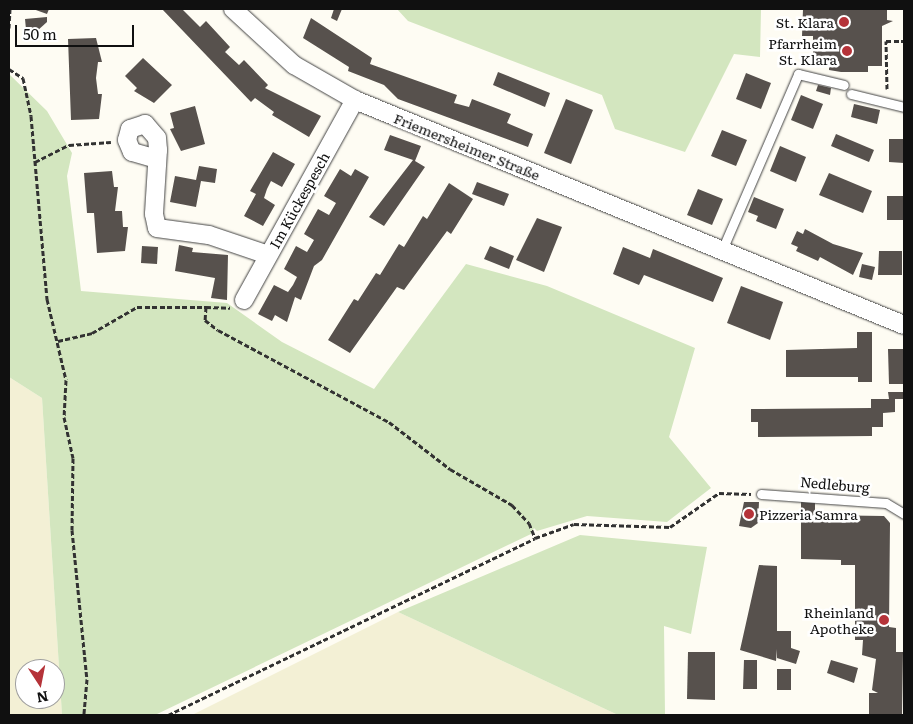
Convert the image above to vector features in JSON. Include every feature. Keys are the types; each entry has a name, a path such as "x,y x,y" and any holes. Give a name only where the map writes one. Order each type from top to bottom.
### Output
{"street":[{"name":"Friemersheimer Straße","path":"234,9 294,65 355,100 904,325"},
{"name":"Im Kückespesch","path":"244,300 355,100"},
{"path":"157,159 139,157 127,140 137,124 153,129 157,159 157,228 209,234 268,255"}],"lane":[{"path":"722,250 798,74 844,85"},
{"path":"852,94 904,107"},
{"name":"Nedleburg","path":"761,494 886,503 904,514"}],"path":[{"path":"9,28 10,9"},
{"path":"887,89 886,41 904,40"},
{"path":"9,68 23,78 35,162 47,300 66,380 64,417 73,458 72,530 87,679 84,715"},
{"path":"35,162 69,145 127,140"},
{"path":"58,341 92,333 137,307 206,307 226,309 244,300"},
{"path":"206,307 205,320 218,330 389,422 450,468 512,505 529,523 535,538"},
{"path":"168,715 535,538 574,524 670,527 719,493 761,494"}],"shaded area":[{"path":"9,377 42,398 58,659 15,659 15,709 62,709 62,715 9,715"},
{"path":"398,612 618,715 192,715"}],"green space":[{"path":"397,9 761,9 760,57 734,54 685,152 615,129 602,95 408,21"},
{"path":"9,74 47,111 72,153 67,176 81,291 227,303 282,342 374,389 466,264 547,286 695,348 669,437 711,488 667,522 587,516 537,531 534,528 531,534 155,715 62,715 62,709 65,709 65,659 58,659 42,398 9,377"},
{"path":"580,535 707,547 691,634 664,626 665,715 618,715 398,612"}],"building":[{"path":"33,9 49,9 47,14"},
{"path":"162,9 182,9 200,27 206,21 230,47 225,52 239,65 244,60 268,85 265,88 321,116 309,137 272,115 274,112 255,98 251,102"},
{"path":"334,9 342,9 337,21 331,18"},
{"path":"803,9 887,9 887,20 893,21 882,26 882,66 868,66 868,72 841,72 829,70 829,65 813,65 813,36 802,36"},
{"path":"47,17 47,22 27,40 25,19"},
{"path":"311,18 372,58 370,64 457,95 454,103 469,107 472,99 511,114 507,123 533,134 528,147 398,99 384,85 348,71 349,67 303,38"},
{"path":"96,38 102,62 98,62 96,78 98,94 102,94 99,119 71,120 68,39"},
{"path":"143,58 172,85 154,103 134,91 137,88 125,76"},
{"path":"498,72 550,93 545,107 493,85"},
{"path":"746,73 771,83 761,109 736,99"},
{"path":"818,85 831,88 830,95 816,91"},
{"path":"801,95 823,104 813,129 791,120"},
{"path":"566,99 593,110 571,164 544,153"},
{"path":"854,104 880,110 877,124 851,117"},
{"path":"195,106 205,144 181,151 170,129 174,128 170,113"},
{"path":"722,130 747,140 736,166 711,156"},
{"path":"836,134 874,150 869,162 831,146"},
{"path":"390,135 421,146 415,161 425,167 384,226 369,217 413,160 384,150"},
{"path":"889,139 904,139 904,163 889,162"},
{"path":"780,146 806,157 796,182 770,171"},
{"path":"273,152 295,164 282,187 271,181 264,198 275,205 263,226 244,216 256,194 250,191"},
{"path":"199,166 217,169 215,183 201,181 196,207 170,202 175,176 196,180"},
{"path":"340,169 351,176 355,169 369,177 322,260 314,266 301,300 295,297 287,322 275,315 272,321 258,314 274,285 288,292 293,285 297,277 284,269 296,246 307,252 314,240 304,234 318,209 329,215 336,203 324,196"},
{"path":"112,171 114,187 118,187 115,211 122,211 123,227 128,227 125,251 97,253 94,213 87,213 84,173"},
{"path":"829,173 872,191 863,213 819,195"},
{"path":"477,182 509,194 504,206 472,194"},
{"path":"449,183 473,199 451,234 447,231 404,290 397,287 350,353 328,340 354,299 358,301 376,273 380,275 399,244 404,247 423,216 427,219"},
{"path":"698,189 723,199 712,225 687,215"},
{"path":"887,196 904,196 904,220 887,220"},
{"path":"754,197 784,209 776,229 756,221 758,216 748,212"},
{"path":"537,218 562,227 544,272 516,260"},
{"path":"805,229 833,244 863,253 853,275 820,257 818,261 796,251 798,247 791,244 797,231 803,234"},
{"path":"179,245 193,248 192,252 228,255 227,300 211,298 215,278 175,271"},
{"path":"142,246 158,247 157,264 141,263"},
{"path":"490,246 514,256 509,269 484,259"},
{"path":"623,247 650,258 653,249 723,278 713,302 644,275 639,285 613,274"},
{"path":"879,251 902,251 902,275 878,275"},
{"path":"862,264 875,267 872,280 859,277"},
{"path":"741,286 783,302 770,340 727,323"},
{"path":"857,332 872,332 872,382 858,382 858,377 786,377 786,350 857,348"},
{"path":"888,349 903,349 903,384 889,384"},
{"path":"888,392 903,392 903,399 895,399 895,412 883,413 883,427 872,427 872,436 758,437 758,422 751,422 751,409 871,408 871,399 889,399"},
{"path":"744,502 759,502 758,523 751,528 739,526"},
{"path":"801,502 815,503 815,515 884,516 890,523 889,627 896,628 896,652 903,652 902,715 869,715 869,693 878,693 872,690 876,659 862,655 863,640 855,640 855,565 841,565 841,560 801,559"},
{"path":"759,565 777,566 777,631 791,631 791,648 800,651 796,664 777,658 777,649 776,661 740,650"},
{"path":"688,652 715,652 715,700 687,699"},
{"path":"744,660 757,660 757,689 743,689"},
{"path":"831,660 858,668 854,683 827,673"},
{"path":"777,669 791,669 791,690 777,690"}],"place":[{"name":"St. Klara","path":"844,22"},
{"name":"Pfarrheim St. Klara","path":"847,51"},
{"name":"Pizzeria Samra","path":"749,514"},
{"name":"Rheinland Apotheke","path":"884,620"}]}
